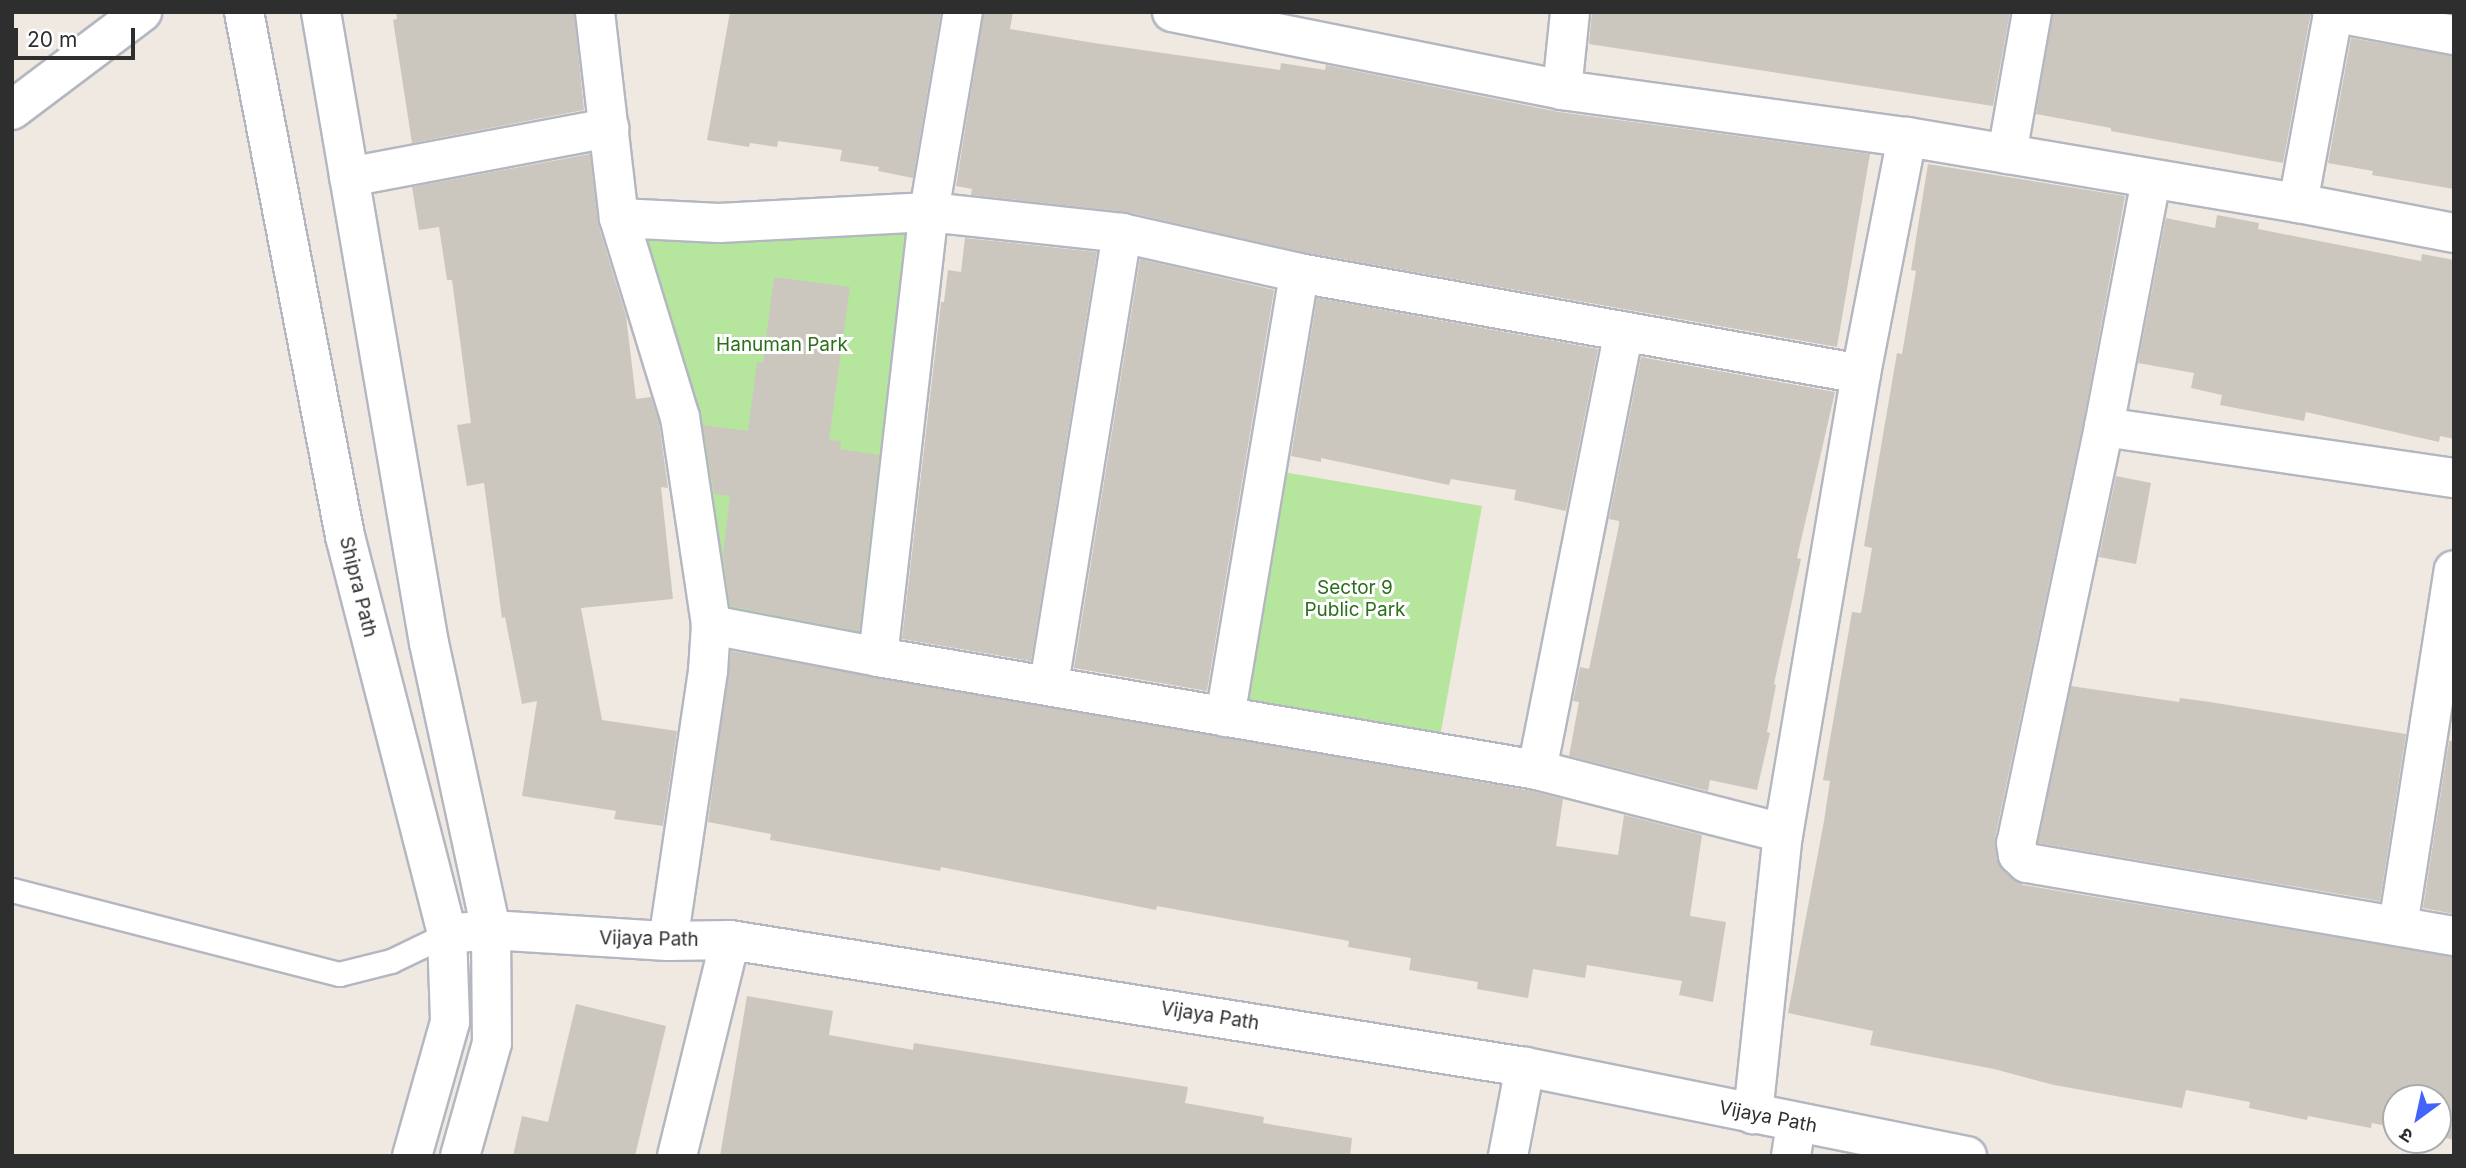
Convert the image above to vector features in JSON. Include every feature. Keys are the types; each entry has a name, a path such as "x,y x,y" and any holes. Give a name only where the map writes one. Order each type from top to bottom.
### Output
{"street":[{"path":"12,110 142,12"},
{"name":"Shipra Path","path":"244,12 345,536 447,934 450,1022 412,1156"},
{"path":"321,12 429,642 491,930 492,1043 460,1156"},
{"path":"595,12 619,218 680,417 711,625 708,671 668,941"},
{"path":"878,657 929,212 963,12"},
{"path":"1172,12 1562,90 1907,137 2454,233"},
{"path":"1562,90 1570,12"},
{"path":"2007,154 2032,12"},
{"path":"2298,204 2332,14 2454,35"},
{"path":"349,177 609,128"},
{"path":"1753,1114 1783,833 1861,374 1907,137"},
{"path":"2151,180 2104,427 2016,843 2018,855 2027,863 2454,936"},
{"path":"619,218 719,223 929,212 1122,233 1299,273 1861,374"},
{"path":"1049,684 1122,233"},
{"path":"1225,717 1299,273"},
{"path":"1537,770 1624,332"},
{"path":"2104,427 2454,478"},
{"path":"2398,926 2454,570"},
{"path":"711,625 878,657 1049,684 1537,770 1783,833"},
{"name":"Vijaya Path","path":"447,934 491,930 668,941 730,940 1525,1067 1753,1114 1793,1139 1967,1156"},
{"path":"677,1156 730,940"},
{"path":"1508,1156 1525,1067"}],"lane":[{"path":"12,890 339,974 391,961 447,934"}],"green space":[{"name":"Hanuman Park","path":"929,212 878,657 711,625 619,218"},
{"name":"Sector 9 Public Park","path":"1266,469 1482,506 1437,753 1225,717"}],"building":[{"path":"396,12 574,12 584,110 412,143 393,20 397,19"},
{"path":"730,12 941,12 913,178 878,171 879,167 840,161 842,150 778,141 777,147 750,143 749,147 707,140"},
{"path":"984,12 1013,12 1010,29 1094,43 1280,70 1281,63 1325,70 1326,65 1559,112 1870,154 1837,347 1303,252 1127,212 971,195 972,189 956,186"},
{"path":"1592,12 2010,12 1993,106 1589,44"},
{"path":"2053,12 2311,12 2283,163 2036,114"},
{"path":"2351,38 2454,56 2454,189 2372,175 2373,171 2328,163"},
{"path":"590,154 598,224 626,316 636,399 651,397 659,422 668,488 661,487 673,599 581,608 602,720 677,731 663,826 614,819 616,811 522,796 537,701 522,704 505,617 502,618 484,483 467,486 457,425 471,423 452,280 447,280 439,227 419,230 412,187"},
{"path":"1928,164 2125,196 2083,423 1995,838 1997,859 2003,871 2023,885 2454,957 2454,1140 2452,1084 2382,1084 2382,1125 2372,1123 2371,1128 2308,1116 2307,1120 2249,1108 2250,1102 2186,1090 2182,1108 2054,1085 1994,1069 1870,1045 1873,1031 1788,1013 1824,821 1830,781 1823,780 1852,612 1861,613 1872,548 1864,546 1897,353 1902,354 1916,271 1911,270"},
{"path":"2217,215 2259,223 2258,229 2421,261 2422,254 2454,260 2454,439 2440,436 2439,442 2306,412 2304,421 2220,405 2222,395 2191,388 2194,373 2138,363 2166,218 2215,228"},
{"path":"965,238 1097,252 1031,661 902,639 941,302 944,302 948,270 961,272"},
{"path":"1140,259 1274,290 1207,691 1074,668"},
{"path":"774,277 850,287 829,440 841,441 840,449 879,455 859,631 730,606 723,554 730,496 714,494 703,425 748,431 757,362 763,363"},
{"path":"1317,298 1598,349 1566,511 1514,500 1516,490 1451,479 1449,485 1321,458 1321,462 1291,456"},
{"path":"1641,357 1835,392 1797,558 1801,559 1774,684 1776,685 1767,732 1770,733 1757,790 1710,780 1708,791 1569,756 1579,702 1573,701 1580,667 1589,669 1619,525 1619,521 1609,519"},
{"path":"2116,476 2151,483 2136,564 2099,557"},
{"path":"731,651 1532,791 1563,799 1556,846 1618,855 1624,815 1702,835 1690,916 1726,922 1713,1002 1679,995 1682,981 1587,965 1585,978 1533,969 1528,998 1477,989 1478,982 1409,970 1411,958 1348,947 1349,941 1157,906 1156,910 941,867 940,871 770,840 771,834 708,822"},
{"path":"2071,686 2179,702 2180,698 2210,702 2406,734 2380,901 2038,843"},
{"path":"2449,741 2454,741 2454,914 2423,908"},
{"path":"747,996 833,1011 829,1035 913,1050 914,1043 1188,1087 1185,1103 1264,1117 1263,1123 1352,1138 1350,1156 720,1156"},
{"path":"576,1004 666,1026 635,1156 513,1156 522,1116 548,1122"}]}
